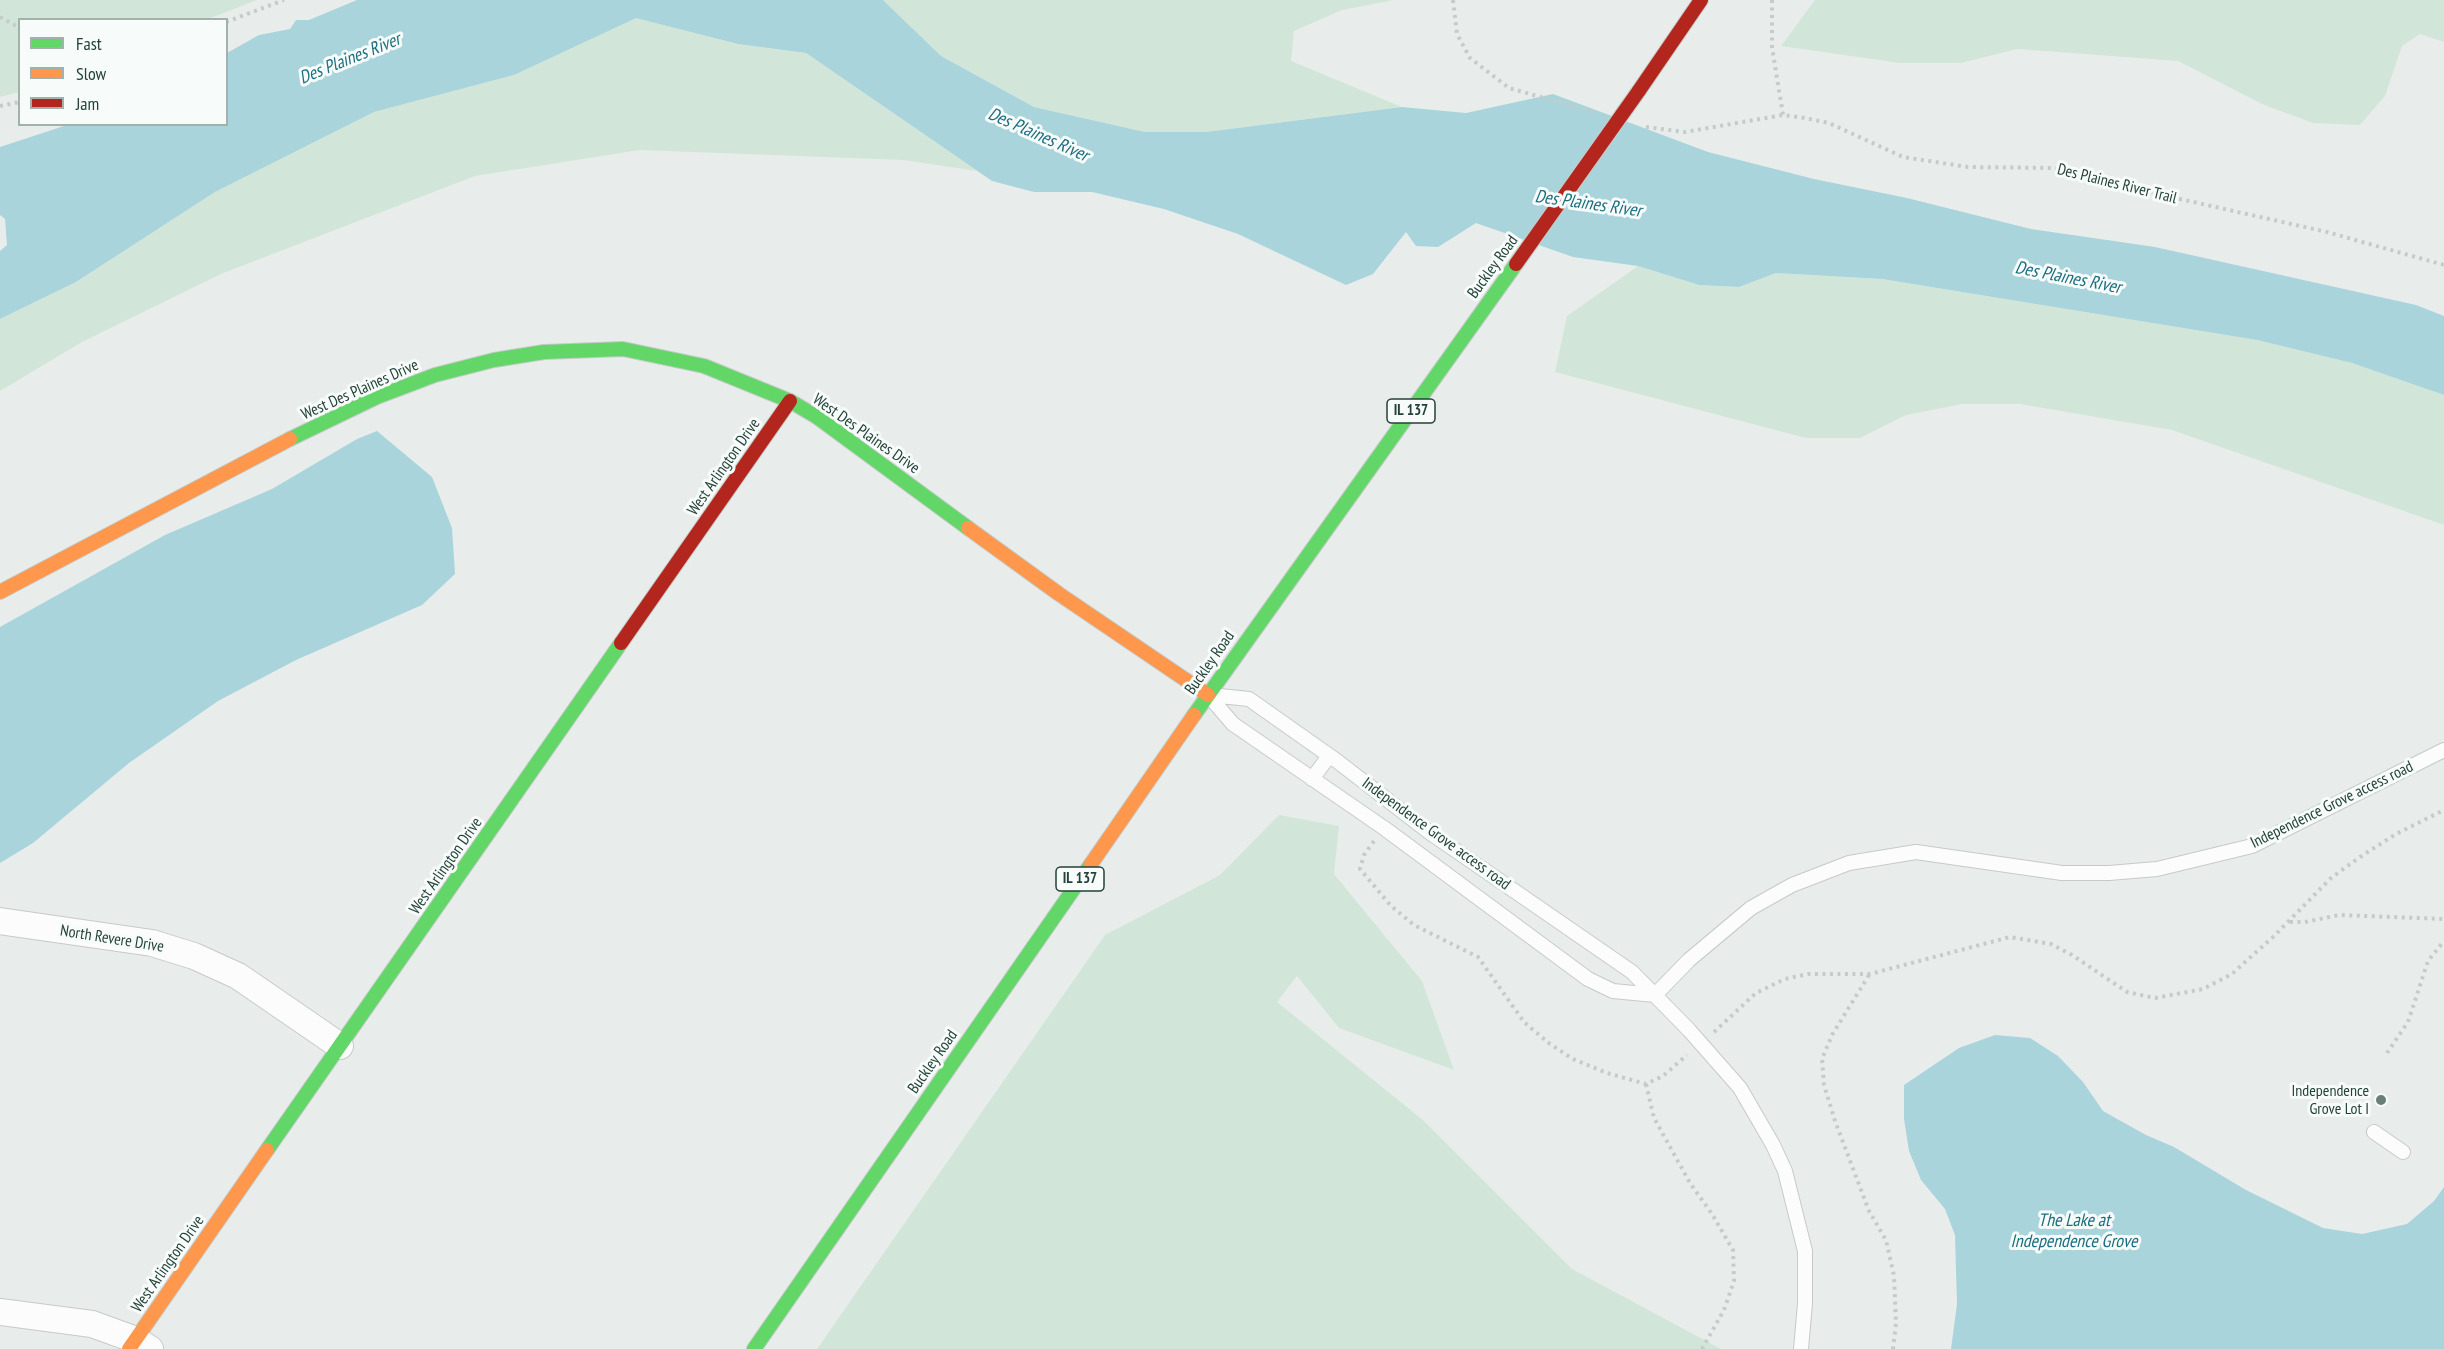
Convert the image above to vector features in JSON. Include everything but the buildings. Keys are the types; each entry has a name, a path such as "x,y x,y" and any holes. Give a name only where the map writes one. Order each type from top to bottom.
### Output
{"street":[{"name":"Buckley Road","path":"754,1349 1208,695 1516,264 1701,0"},
{"name":"West Des Plaines Drive","path":"0,592 294,437 376,397 435,375 494,360 544,352 623,349 704,366 789,401 817,417 1059,594 1208,695"},
{"name":"West Arlington Drive","path":"138,1346 340,1046 789,401"},
{"name":"North Revere Drive","path":"0,921 152,942 194,956 238,976 340,1046"},
{"path":"0,1312 92,1324 138,1346"}],"lane":[{"name":"Independence Grove access road","path":"1208,695 1233,724 1384,828 1588,979 1613,990 1655,995"},
{"name":"Independence Grove access road","path":"1208,695 1249,699 1329,756 1428,832 1632,972 1701,1043 1740,1088 1773,1145 1785,1171 1805,1251 1802,1349"},
{"name":"Independence Grove access road","path":"1655,995 1689,960 1751,909 1792,885 1849,863 1916,852 2062,873 2157,869 2252,846 2444,750"},
{"path":"1312,779 1329,756"},
{"path":"2374,1132 2403,1152"}],"path":[{"path":"228,21 284,0"},
{"path":"1453,0 1457,34 1470,58 1509,88 1533,96"},
{"path":"1772,0 1772,47 1783,115"},
{"path":"0,17 18,27"},
{"path":"0,106 18,102"},
{"name":"Des Plaines River Trail","path":"1685,132 1783,115 1829,123 1904,157 1968,166 2054,168 2327,232 2444,265"},
{"path":"1384,828 1364,855 1360,869 1391,906 1414,925 1478,957 1524,1022 1550,1044 1573,1059 1646,1084 1663,1076 1756,993 1785,979 1808,974 1870,974 2010,937 2051,944 2072,955 2127,992 2155,998 2203,989 2232,974 2289,922 2331,878 2396,834 2444,810"},
{"path":"2289,922 2305,922 2339,915 2444,919"},
{"path":"2387,1053 2408,1022 2428,961 2444,940"},
{"path":"1870,974 1832,1035 1822,1059 1824,1085 1835,1121 1869,1211 1886,1240 1894,1276 1896,1323 1893,1349"},
{"path":"1646,1084 1654,1118 1690,1183 1733,1250 1734,1281 1724,1310 1702,1349"}],"green space":[{"path":"0,0 257,0 211,18 18,18 18,92 0,97"},
{"path":"883,0 1394,0 1342,10 1294,31 1291,61 1402,107 1206,132 1145,132 1034,107 941,56"},
{"path":"1815,0 2444,0 2444,42 2420,34 2402,46 2385,96 2360,125 2313,123 2264,105 2178,61 2017,49 1961,63 1900,63 1781,46"},
{"path":"636,17 738,44 806,53 977,171 903,160 640,150 475,176 221,274 82,342 0,391 0,319 76,282 215,192 374,112 514,75"},
{"path":"1638,266 1699,285 1739,287 1776,273 1882,279 2257,340 2352,363 2444,395 2444,525 2172,430 2020,404 1962,404 1906,415 1860,438 1806,438 1555,372 1567,316"},
{"path":"1279,815 1339,826 1334,874 1422,981 1454,1070 1339,1028 1297,976 1277,1002 1423,1120 1572,1269 1721,1349 817,1349 1105,935 1220,875"}],"water":[{"name":"Des Plaines River","path":"357,0 883,0 941,56 1034,107 1145,132 1206,132 1402,107 1466,113 1553,94 1708,152 1814,179 1907,198 2031,229 2155,247 2416,305 2444,316 2444,395 2352,363 2257,340 1882,279 1776,273 1739,287 1699,285 1638,266 1573,257 1476,223 1438,247 1416,246 1406,232 1373,274 1346,285 1238,234 1164,209 1092,192 1034,192 992,181 806,53 738,44 636,18 514,75 374,112 215,192 76,282 0,319 0,251 7,245 5,219 0,215 0,147 64,126 228,126 228,52 259,35 290,29 296,20 309,20"},
{"path":"377,431 432,477 452,528 455,574 422,605 296,660 218,701 129,763 33,843 0,863 0,627 165,535 272,489 357,439"},
{"name":"The Lake at Independence Grove","path":"1995,1035 2030,1038 2058,1056 2083,1082 2103,1111 2146,1135 2174,1147 2246,1190 2323,1228 2362,1234 2407,1224 2434,1201 2444,1187 2444,1349 1951,1349 1957,1304 1955,1235 1945,1209 1921,1180 1909,1151 1904,1119 1904,1085 1959,1048"}],"traffic: fast":[{"path":"1194,715 1516,264"},
{"path":"290,439 377,397 435,375 494,360 544,352 623,349 704,366 790,401 817,417 968,528"},
{"path":"267,1150 621,643"},
{"path":"754,1349 1091,864"}],"traffic: slow":[{"path":"0,592 290,439"},
{"path":"968,528 1059,594 1208,695"},
{"path":"1091,864 1194,715"},
{"path":"129,1349 267,1150"}],"traffic: jam":[{"path":"1638,92 1701,0"},
{"path":"1516,264 1638,92"},
{"path":"621,643 790,401"}],"place":[{"name":"Independence Grove Lot I","path":"2381,1100"}]}
